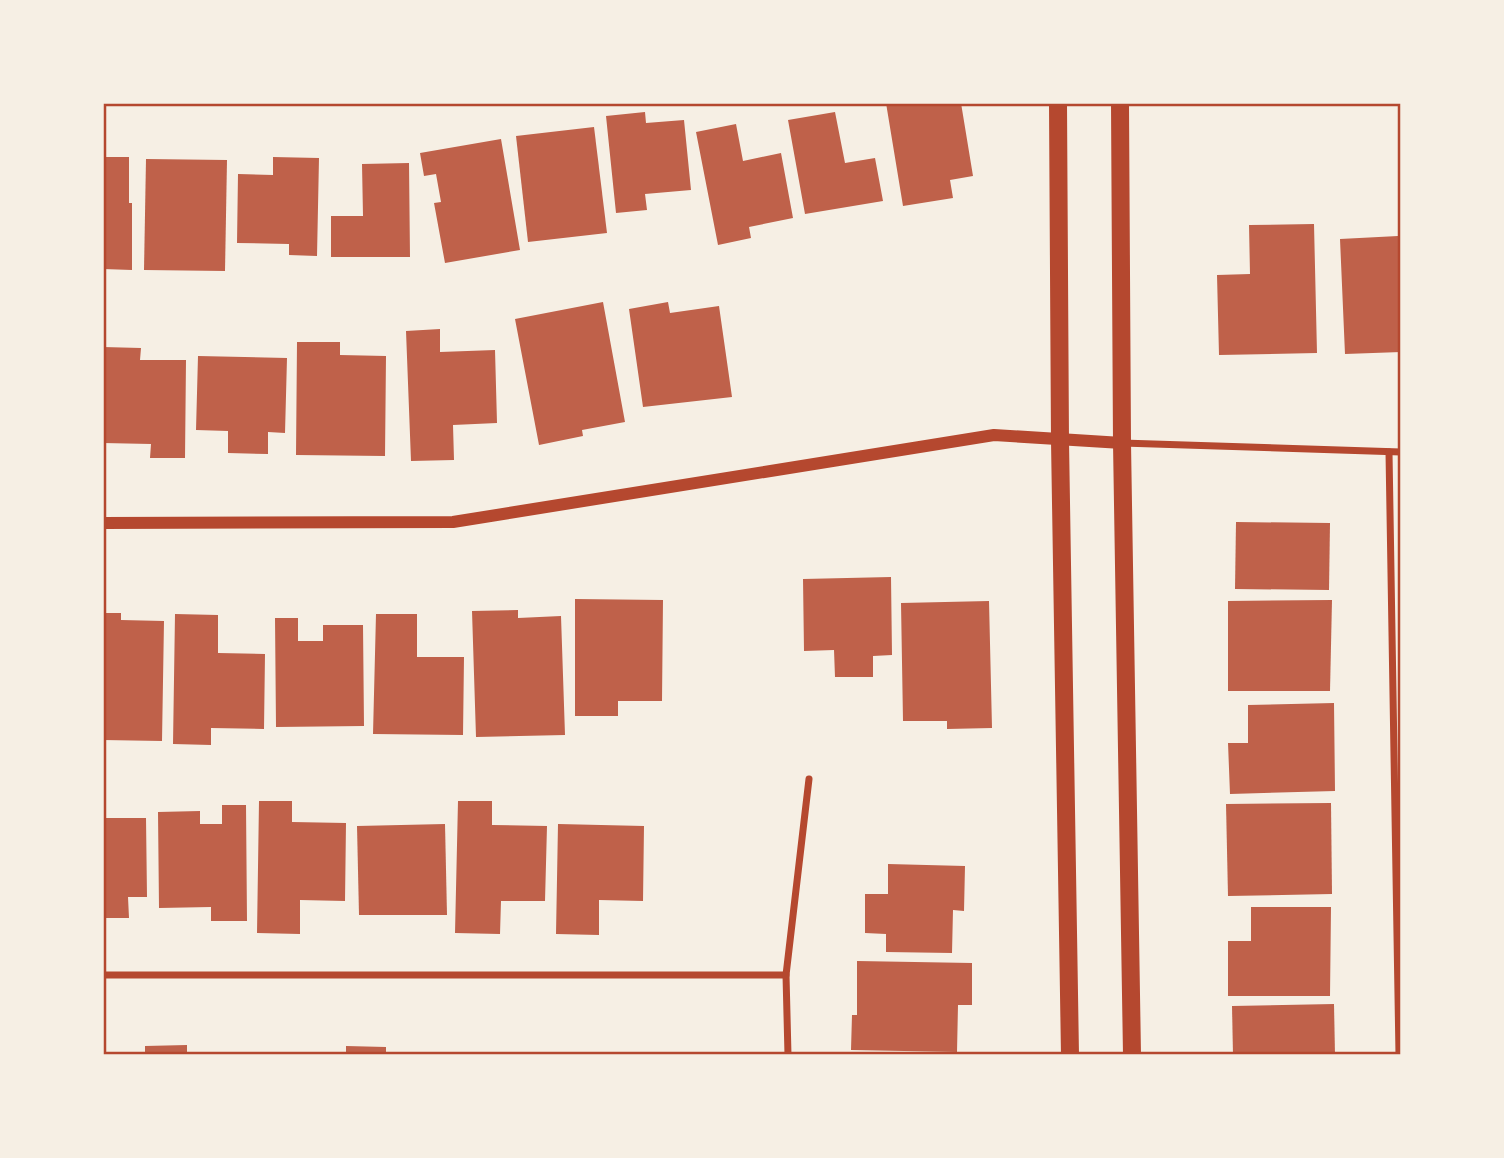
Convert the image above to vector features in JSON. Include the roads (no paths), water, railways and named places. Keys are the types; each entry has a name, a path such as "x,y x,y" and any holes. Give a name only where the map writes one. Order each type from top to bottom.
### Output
{"main road":[{"path":"1058,103 1060,441 1070,1055"},
{"path":"1120,103 1122,443 1132,1055"}],"street":[{"path":"103,523 453,522 994,435 1060,441 1401,452"},
{"path":"1389,453 1399,1055"},
{"path":"788,1055 786,975 809,779"},
{"path":"103,975 786,975"}]}
